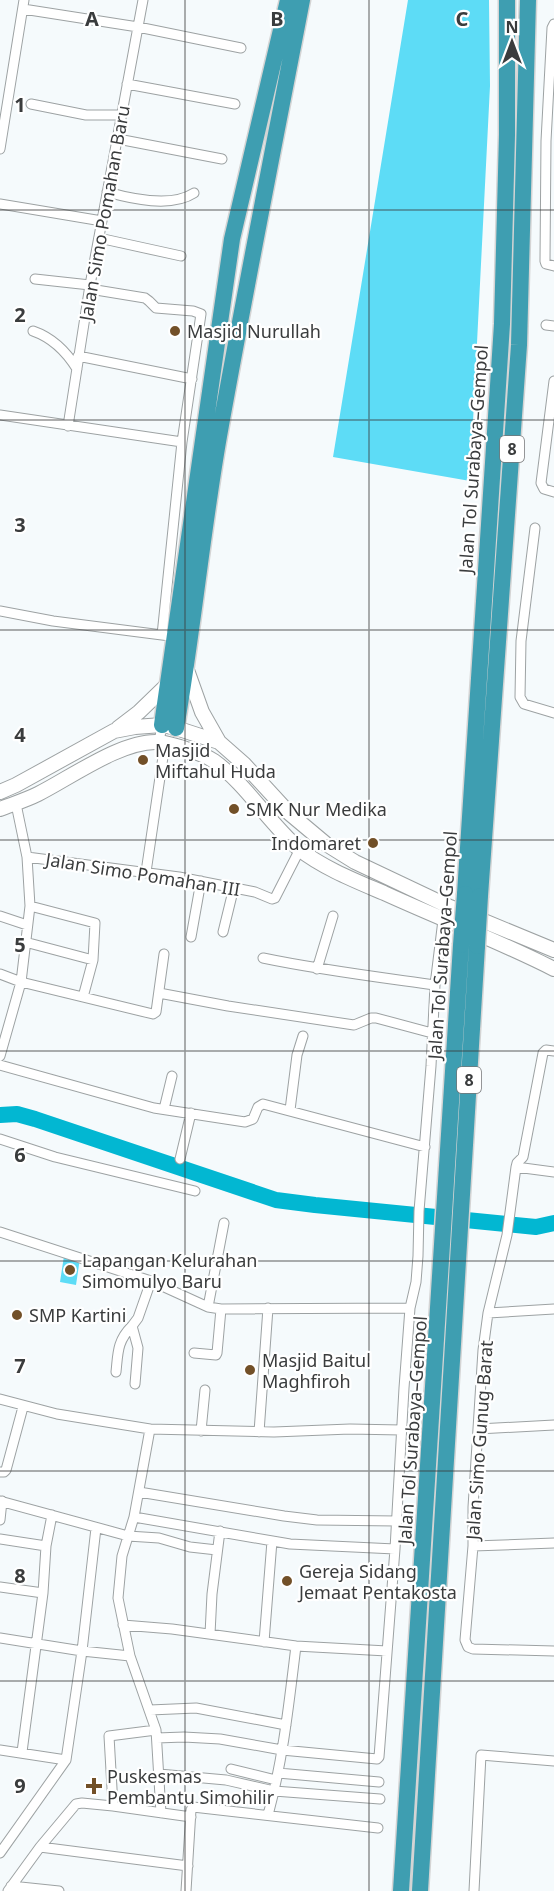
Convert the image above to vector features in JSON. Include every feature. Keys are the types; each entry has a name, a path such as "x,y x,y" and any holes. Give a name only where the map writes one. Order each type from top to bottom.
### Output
{"highway":[{"path":"211,437 232,239 288,0"},
{"path":"167,735 169,683 211,437 302,0"},
{"name":"Jalan Tol Surabaya–Gempol","path":"473,895 502,324 507,135 507,0"},
{"name":"Jalan Tol Surabaya–Gempol","path":"420,1891 469,945 519,345 528,0"},
{"path":"167,735 187,670 176,637"},
{"name":"Jalan Tol Surabaya–Gempol","path":"401,1891 453,1220"}],"main road":[{"path":"187,670 202,712 219,742 244,764 288,813 326,844 355,862 430,898 554,950"},
{"path":"0,792 114,731 140,712 169,683"},
{"path":"114,731 135,727 167,735 219,742"},
{"path":"0,809 17,808 86,766 167,735 213,760 239,784 270,820 300,849 332,869 554,969"}],"street":[{"name":"Jalan Simo Pomahan Baru","path":"68,426 90,287 142,0"},
{"path":"0,149 24,5 241,48"},
{"path":"553,24 550,201 545,261 546,264 554,266"},
{"path":"127,84 235,104"},
{"path":"31,104 86,114 122,115"},
{"path":"118,139 222,159"},
{"path":"107,192 169,201 194,193"},
{"path":"0,204 102,221"},
{"path":"99,238 181,256"},
{"path":"0,611 53,621 176,637 182,442 201,314 193,311 156,308 145,298 35,279"},
{"path":"33,331 47,336 62,349 77,369"},
{"path":"78,357 192,379"},
{"path":"554,381 541,483 542,488 554,492"},
{"path":"0,415 182,442"},
{"path":"535,528 521,641 520,694 524,704 554,713"},
{"path":"146,872 167,735"},
{"path":"0,1056 21,982 30,906 27,856 17,808"},
{"name":"Jalan Simo Pomahan III","path":"27,856 201,881 255,892 274,899 300,849"},
{"path":"190,937 201,881"},
{"path":"223,932 234,887"},
{"path":"30,906 95,923 93,960 83,997"},
{"path":"0,916 27,925"},
{"path":"317,969 333,916"},
{"path":"113,1806 109,1736 157,1734 220,1739 282,1750 377,1759 380,1755 410,1308 416,1282 435,985 443,920"},
{"path":"25,942 93,960"},
{"path":"0,974 21,982 153,1014 156,1012 164,954"},
{"path":"263,958 317,969 435,985"},
{"path":"159,993 228,1006 354,1024 376,1018 432,1033"},
{"path":"290,1110 297,1055 303,1036"},
{"name":"Jalan Simo Gunug Barat","path":"554,1051 546,1050 543,1053 523,1157 516,1167 507,1235 488,1313 478,1429 465,1640 468,1647 481,1650 554,1652"},
{"path":"0,1065 165,1109 245,1122 253,1119 260,1104 425,1147"},
{"path":"165,1109 172,1076"},
{"path":"180,1159 190,1113"},
{"path":"0,1139 55,1157 195,1191"},
{"path":"516,1167 554,1172"},
{"path":"208,1307 225,1223"},
{"path":"0,1232 151,1281 208,1307 221,1310 410,1308"},
{"path":"116,1372 119,1346 123,1335 138,1318 151,1281"},
{"path":"259,1432 267,1308"},
{"path":"488,1313 554,1309"},
{"path":"194,1353 216,1355 218,1353 221,1310"},
{"path":"132,1326 138,1348 135,1384"},
{"path":"201,1431 205,1390"},
{"path":"0,1399 23,1407 57,1414 150,1429 259,1432 401,1430"},
{"path":"0,1472 6,1470 23,1407"},
{"path":"478,1429 554,1425"},
{"path":"150,1429 134,1517 122,1556 118,1598 130,1656 157,1734 161,1813"},
{"path":"139,1492 317,1520 396,1521"},
{"path":"0,1520 1,1501 128,1536 159,1538 190,1547 217,1550"},
{"path":"22,1752 44,1593 46,1546 52,1515"},
{"path":"134,1517 272,1541 395,1549"},
{"path":"0,1853 66,1760 82,1651 96,1528"},
{"path":"210,1634 212,1594 220,1531"},
{"path":"0,1539 46,1546"},
{"path":"264,1642 272,1541"},
{"path":"472,1546 554,1543"},
{"path":"0,1587 44,1593"},
{"path":"123,1625 296,1646 387,1651"},
{"path":"0,1638 130,1656"},
{"path":"267,1815 282,1750 296,1646"},
{"path":"150,1710 196,1708 286,1725"},
{"path":"0,1750 66,1760"},
{"path":"474,1891 481,1755 554,1761"},
{"path":"231,1769 276,1781 380,1799"},
{"path":"159,1774 226,1780 379,1782"},
{"path":"9,1889 73,1807 82,1803 191,1817"},
{"path":"186,1891 191,1810 195,1807 378,1828"},
{"path":"40,1847 188,1866"},
{"path":"9,1889 59,1891"}],"shaded area":[{"path":"408,0 489,0 490,86 470,481 333,457"},
{"name":"Lapangan Kelurahan Simomulyo Baru","path":"64,1256 80,1258 76,1285 60,1282"}],"waterway":[{"path":"0,1115 17,1114 35,1119 276,1200 536,1227 554,1223"}],"place":[{"name":"Masjid Nurullah","path":"175,331"},
{"name":"Masjid Miftahul Huda","path":"143,760"},
{"name":"SMK Nur Medika","path":"234,809"},
{"name":"Indomaret","path":"373,843"},
{"name":"Lapangan Kelurahan Simomulyo Baru","path":"70,1270"},
{"name":"SMP Kartini","path":"17,1315"},
{"name":"Masjid Baitul Maghfiroh","path":"250,1370"},
{"name":"Gereja Sidang Jemaat Pentakosta","path":"287,1581"},
{"name":"Puskesmas Pembantu Simohilir","path":"94,1786"}]}
